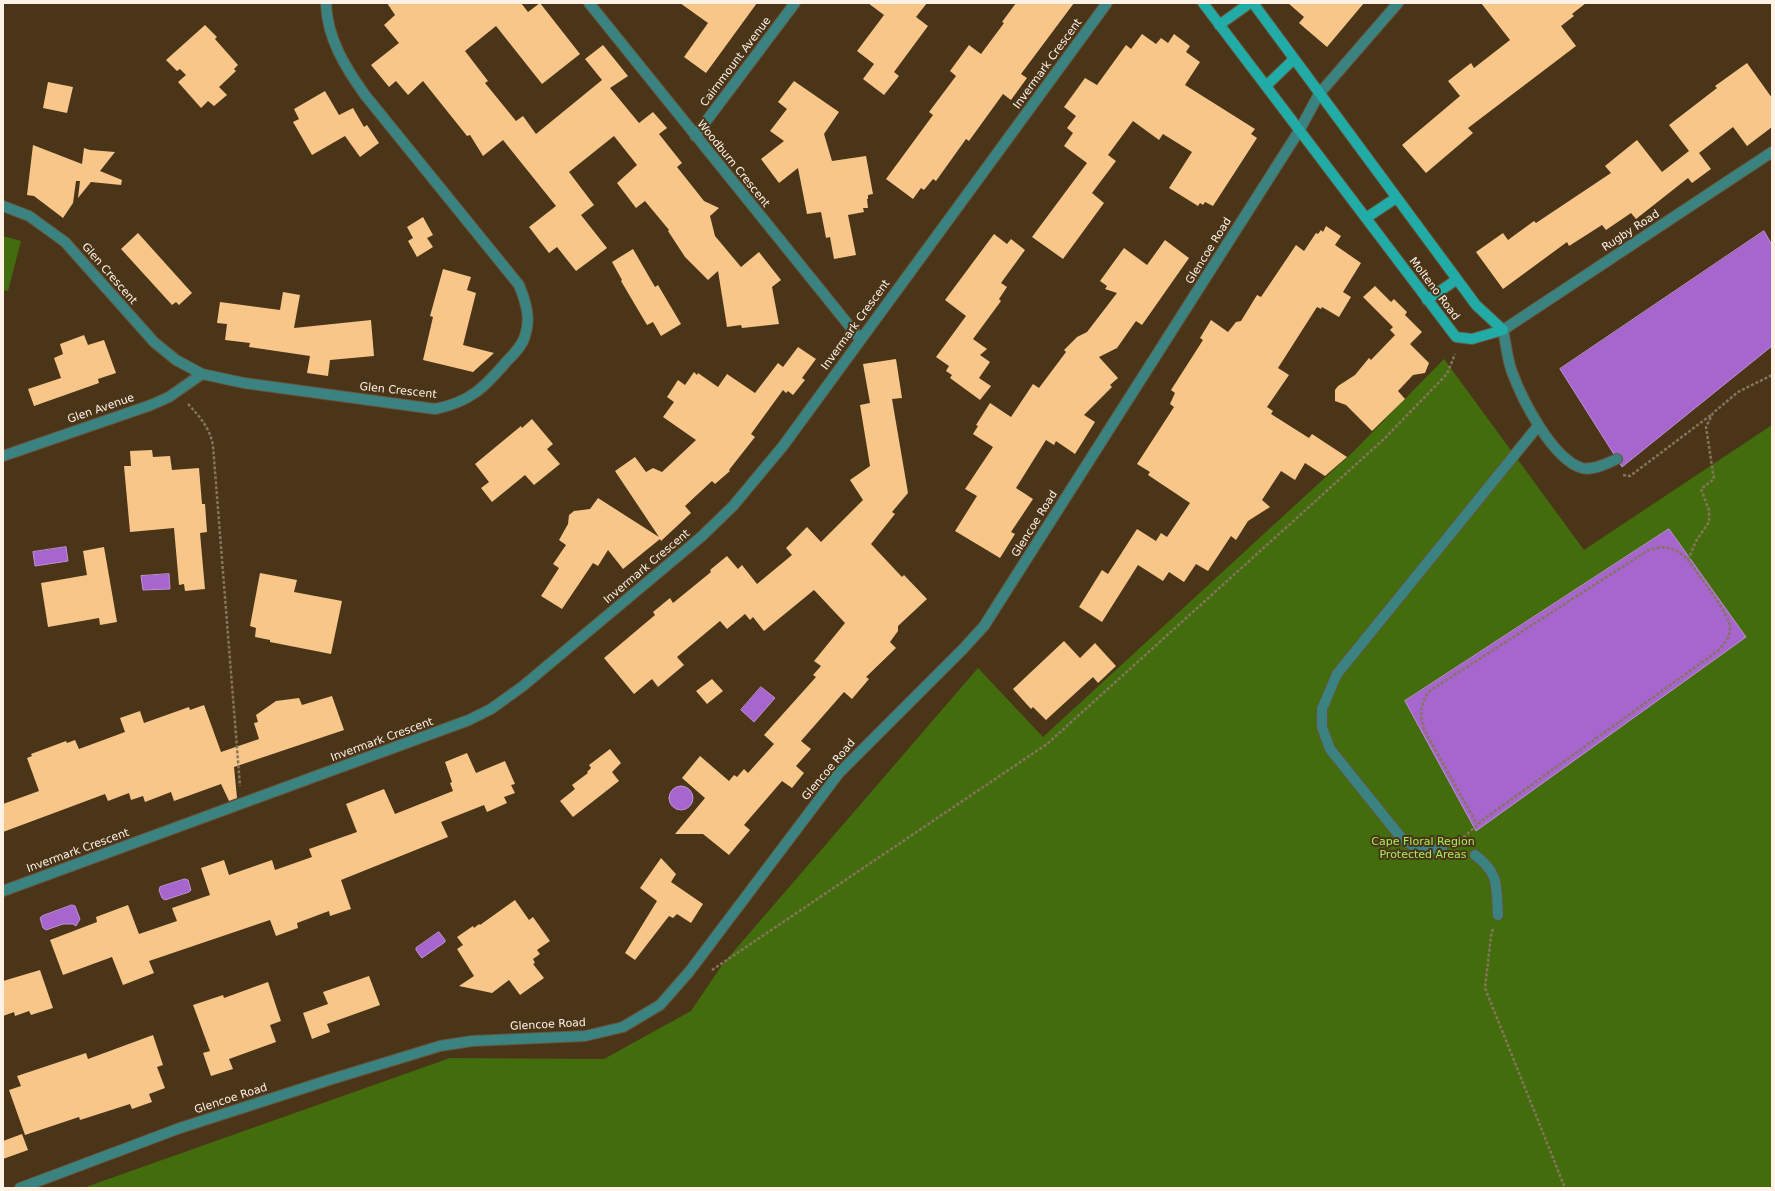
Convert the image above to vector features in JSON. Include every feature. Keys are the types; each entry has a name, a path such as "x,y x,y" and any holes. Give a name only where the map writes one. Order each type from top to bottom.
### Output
{"street":[{"name":"Glen Crescent","path":"3,206 29,216 65,242 154,342 176,360 202,374 244,383 435,409 453,405 472,396 484,386 519,348 525,336 528,321 526,303 519,285 353,79 331,36 326,14 326,3"},
{"name":"Woodburn Crescent","path":"590,3 695,136 860,339"},
{"name":"Cairnmount Avenue","path":"695,136 795,3"},
{"name":"Invermark Crescent","path":"3,891 242,805 469,720 491,709 523,686 701,537 733,506 783,446 1107,3"},
{"name":"Molteno Road","path":"1203,3 1456,337 1462,338"},
{"path":"1219,25 1252,3 1456,280 1476,305 1503,330 1511,371 1538,426 1566,459 1583,468 1600,467 1618,459"},
{"name":"Glencoe Road","path":"20,1188 180,1128 324,1081 440,1046 472,1041 585,1036 623,1027 660,1005 689,972 839,773 963,649 984,626 1299,131 1319,94 1398,3"},
{"path":"1266,86 1294,59"},
{"name":"Rugby Road","path":"1503,330 1772,152"},
{"path":"1366,218 1396,198"},
{"path":"1428,300 1456,280"},
{"path":"1462,338 1472,339 1503,330"},
{"name":"Glen Avenue","path":"3,456 151,405 178,391 202,374"},
{"path":"1442,849 1426,849 1408,844 1399,835 1330,749 1322,727 1322,709 1337,674 1538,426"},
{"path":"1475,855 1492,872 1496,883 1498,915"}],"path":[{"path":"706,974 1047,744 1384,439 1447,374 1462,338"},
{"path":"1618,459 1618,472 1622,475 1630,476 1713,414 1738,392 1772,375"},
{"path":"178,391 207,427 213,446 242,805"},
{"path":"1688,560 1696,541 1709,522 1709,510 1701,489 1714,479 1706,427 1713,414"},
{"path":"1456,845 1477,824 1719,650 1727,640 1731,627 1728,616 1681,552 1670,547 1658,547 1647,551 1428,692 1422,704 1420,719 1425,731 1477,824"},
{"path":"1498,915 1491,936 1485,988 1565,1188"}],"green space":[{"path":"3,236 21,241 8,291 3,290"},
{"name":"Cape Floral Region Protected Areas","path":"1444,359 1584,550 1772,425 1772,1188 83,1188 450,1058 604,1059 691,1011 722,965 978,668 1043,737 1354,451"}],"shaded area":[{"path":"1764,231 1772,245 1772,346 1622,467 1560,369"},
{"path":"1669,529 1746,637 1476,831 1405,701"},
{"path":"66,547 68,561 35,566 33,552"},
{"path":"169,574 170,589 143,590 141,576"},
{"path":"761,687 775,698 754,722 741,710"},
{"path":"681,786 690,789 693,798 690,807 681,810 672,807 669,798 672,789"},
{"path":"185,879 188,880 191,890 189,892 165,900 162,898 159,890 160,887"},
{"path":"72,905 75,906 80,919 76,926 73,924 63,924 46,930 43,928 40,918 42,916"},
{"path":"439,932 445,942 422,958 416,948"}],"building":[{"path":"387,3 521,3 528,12 540,3 580,54 542,84 496,26 465,51 488,81 485,83 516,121 523,116 536,134 602,80 585,59 603,45 628,76 610,88 639,123 653,112 667,128 659,134 682,163 677,167 704,201 719,208 710,216 715,236 741,267 759,252 781,280 772,287 779,324 742,328 741,325 727,327 718,271 708,280 685,257 668,231 669,230 645,201 636,208 617,183 637,165 614,136 569,172 594,205 581,215 607,248 576,271 557,247 549,253 529,227 556,206 503,140 483,156 470,135 467,136 423,81 408,95 396,81 389,87 371,65 399,43 384,25 395,15"},
{"path":"680,3 757,3 706,73 684,57 708,23"},
{"path":"868,3 927,3 916,17 928,26 894,72 899,76 884,95 863,79 874,64 857,51 884,15"},
{"path":"1016,3 1074,3 1021,74 1027,78 1011,100 1003,94 969,141 966,139 936,181 933,179 924,190 921,188 913,199 886,179 933,115 929,112 956,76 950,71 969,45 981,54 1004,23 1002,22"},
{"path":"1288,3 1364,3 1327,47 1299,23 1304,17"},
{"path":"1481,3 1586,3 1572,14 1574,16 1561,26 1576,46 1468,128 1473,133 1426,173 1402,145 1460,96 1448,81 1471,63 1474,68 1510,40"},
{"path":"205,25 217,37 215,39 238,65 234,69 236,71 219,87 227,95 214,106 208,101 201,108 178,82 186,75 180,69 177,71 166,60"},
{"path":"1142,34 1156,44 1161,38 1168,43 1174,34 1190,46 1186,52 1200,62 1185,85 1255,129 1251,134 1257,138 1213,206 1205,202 1203,205 1200,203 1198,206 1169,188 1192,152 1163,134 1159,140 1133,121 1108,155 1116,161 1092,193 1104,203 1063,259 1032,237 1087,163 1064,146 1073,133 1067,128 1076,116 1064,107 1085,78 1097,85 1126,45 1131,49"},
{"path":"1747,63 1772,98 1772,127 1747,146 1733,127 1699,153 1711,169 1692,183 1688,178 1636,219 1631,213 1606,230 1602,225 1569,246 1567,242 1503,289 1476,252 1503,233 1508,240 1534,221 1536,223 1611,173 1605,166 1637,140 1662,172 1689,151 1669,125 1717,88 1715,86"},
{"path":"794,81 839,112 824,134 832,161 866,156 873,194 868,195 868,208 863,208 864,212 848,215 856,255 834,259 830,237 826,238 821,212 807,214 798,168 779,183 761,159 784,141 770,131 787,109 778,102"},
{"path":"48,82 73,87 67,113 43,108"},
{"path":"325,91 339,115 353,108 364,127 367,125 379,143 360,157 345,136 312,155 293,122 299,119 294,109"},
{"path":"33,145 82,164 84,148 90,150 115,152 100,171 122,180 121,185 91,182 78,198 80,181 76,181 73,203 63,218 34,196 27,195"},
{"path":"423,217 433,235 427,238 433,247 417,257 408,241 413,238 407,227"},
{"path":"1326,226 1341,236 1335,245 1361,263 1343,292 1351,297 1339,317 1322,307 1321,309 1317,307 1278,368 1289,375 1267,407 1273,411 1271,414 1309,438 1312,434 1347,457 1325,476 1305,463 1295,480 1281,471 1262,500 1270,507 1248,521 1236,540 1231,536 1208,571 1196,564 1184,582 1169,572 1163,581 1138,565 1102,622 1079,607 1102,570 1108,574 1137,529 1156,541 1161,533 1167,537 1190,503 1148,475 1150,472 1137,464 1174,407 1170,404 1175,393 1171,390 1203,340 1200,338 1211,320 1228,332 1236,322 1241,321 1257,295 1261,297 1296,245 1304,251 1316,233 1318,234 1321,230 1323,232"},
{"path":"138,233 192,293 179,305 176,302 172,305 121,249"},
{"path":"994,234 1007,244 1011,239 1025,250 1001,283 1007,287 999,299 1001,301 973,339 987,349 980,355 990,362 979,378 991,386 980,400 950,378 952,375 946,371 949,366 936,357 966,316 945,300"},
{"path":"1165,240 1189,258 1142,325 1136,321 1117,348 1099,357 1118,378 1110,385 1112,387 1084,415 1095,422 1075,454 1056,441 1054,445 1046,440 1016,488 1033,499 1011,532 1015,534 1000,558 955,531 977,496 965,489 993,447 973,434 978,426 976,425 990,403 1011,417 1033,384 1039,388 1066,352 1064,350 1077,337 1087,332 1117,293 1105,289 1107,286 1100,281 1124,248 1147,265"},
{"path":"633,249 655,287 658,285 681,324 661,336 653,322 647,325 621,281 622,280 612,262"},
{"path":"443,269 471,277 467,290 476,293 463,345 494,353 473,372 423,360 433,317 430,316"},
{"path":"1375,286 1391,302 1394,299 1407,312 1405,315 1422,332 1410,344 1429,363 1425,373 1413,375 1398,391 1405,399 1372,431 1346,405 1335,401 1335,390 1338,386 1355,375 1369,358 1371,360 1395,335 1390,330 1393,327 1363,297"},
{"path":"283,292 300,295 294,328 371,320 374,356 330,360 328,376 307,373 310,356 249,347 250,343 225,340 227,324 217,323 220,302 280,310"},
{"path":"84,335 88,345 104,340 116,373 98,379 99,383 34,406 28,389 61,378 54,358 63,354 60,344"},
{"path":"798,347 816,359 802,378 805,380 793,395 788,391 786,393 783,390 751,434 755,437 729,470 730,471 715,484 712,481 685,506 691,513 661,541 660,539 623,569 608,550 598,566 593,563 562,609 541,596 559,568 553,564 566,545 559,540 568,524 569,515 574,511 590,509 598,498 659,537 615,471 635,457 646,472 653,468 662,472 696,440 663,417 674,402 667,397 678,380 685,385 694,372 697,375 698,373 718,387 727,374 755,393 778,363 783,367"},
{"path":"896,359 902,398 892,399 908,493 892,512 895,514 871,544 902,577 904,575 927,599 898,626 898,631 890,642 896,648 866,677 869,679 852,699 844,692 801,741 811,749 796,766 804,773 792,788 782,781 744,825 750,830 729,855 703,834 675,834 705,798 682,778 700,756 729,781 734,775 737,777 744,769 748,773 774,744 764,735 816,677 813,675 821,666 814,661 845,623 814,590 764,631 753,617 750,620 745,614 727,629 720,621 677,657 684,665 658,687 652,679 634,694 604,658 655,615 653,612 670,598 673,603 711,572 710,570 727,556 738,569 742,565 757,584 792,555 786,548 807,527 821,542 863,500 850,480 870,466 860,405 870,403 863,364"},
{"path":"532,419 553,444 547,449 560,464 534,485 525,475 492,502 481,488 489,482 475,464 521,426 522,428"},
{"path":"152,450 153,457 170,456 172,470 199,468 202,504 205,504 207,532 200,533 205,589 185,591 184,584 179,585 174,528 130,532 124,466 131,466 130,451"},
{"path":"104,547 117,622 100,625 99,618 48,627 41,583 87,575 83,551"},
{"path":"260,573 297,580 294,592 342,601 331,654 270,642 270,640 255,637 256,628 250,626"},
{"path":"1064,641 1080,658 1095,643 1116,666 1098,683 1093,677 1046,720 1033,707 1031,709 1013,689"},
{"path":"712,679 723,691 707,704 696,691"},
{"path":"332,696 344,730 234,767 237,798 229,801 221,784 174,801 171,792 145,802 143,796 131,800 129,793 108,801 105,794 3,832 3,804 39,791 27,758 32,756 31,754 66,741 67,743 75,740 79,749 125,732 120,718 140,711 144,723 189,707 190,710 204,705 221,752 259,739 254,723 258,722 256,715 276,701 299,698 302,705"},
{"path":"610,749 621,763 612,772 619,781 573,817 560,801 575,789 572,785 588,773 587,772 591,768 589,765"},
{"path":"467,753 476,773 505,761 515,784 511,785 515,793 504,797 507,803 487,812 484,805 441,822 448,837 341,880 351,909 330,916 329,911 297,923 298,928 276,936 270,920 149,961 154,973 123,985 112,957 63,975 50,940 97,922 96,917 128,905 139,934 177,921 172,908 210,895 201,868 224,860 229,875 272,860 275,870 312,857 309,849 357,832 346,804 384,789 395,814 453,791 450,783 452,782 445,762"},
{"path":"661,858 676,874 671,882 703,904 691,923 677,914 673,918 669,916 635,960 625,953 657,901 640,888"},
{"path":"515,900 529,920 533,917 550,941 537,950 540,954 533,959 535,963 533,964 544,978 520,995 509,980 492,993 459,986 474,976 457,949 463,945 457,937 473,926 474,928 479,924 480,925"},
{"path":"40,970 53,1008 31,1015 29,1011 15,1016 14,1012 3,1016 3,981"},
{"path":"369,976 380,1005 327,1024 330,1032 312,1039 303,1013 328,1004 323,992"},
{"path":"268,982 281,1021 270,1025 276,1042 229,1059 233,1069 211,1076 203,1053 210,1051 193,1005 223,995 224,998"},
{"path":"153,1035 163,1065 157,1067 165,1088 149,1094 152,1102 132,1109 130,1104 80,1120 79,1117 25,1135 9,1090 21,1086 17,1076 86,1053 88,1059"},
{"path":"22,1134 28,1150 3,1159 3,1141"}]}
